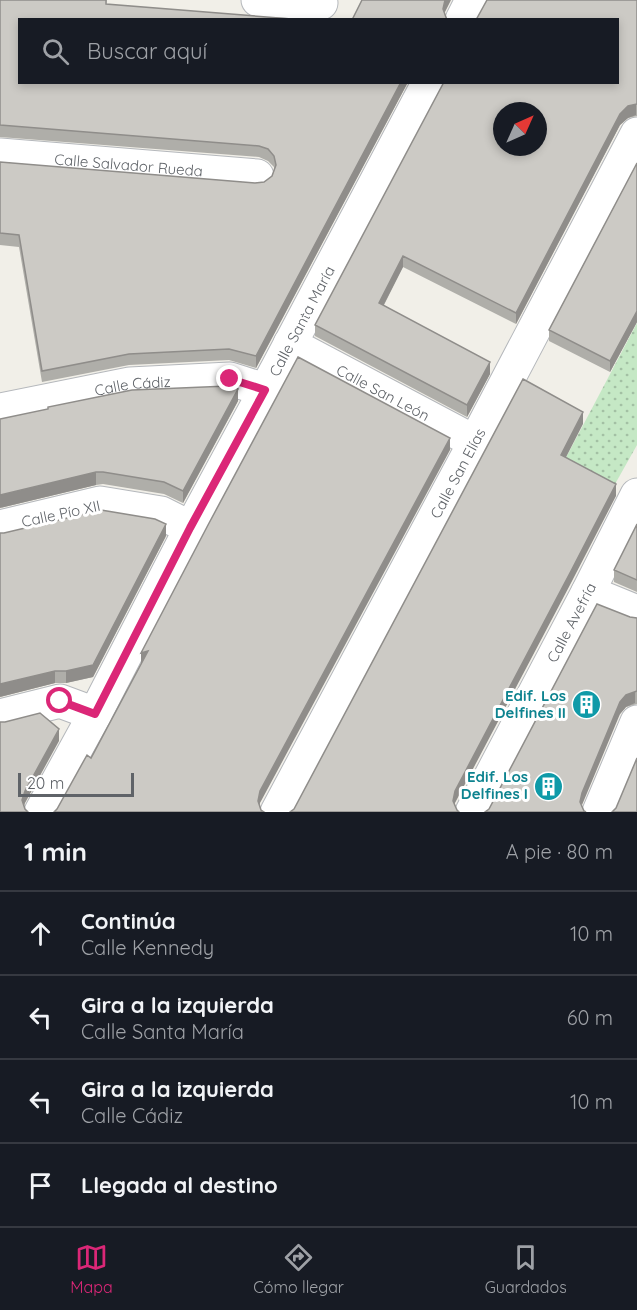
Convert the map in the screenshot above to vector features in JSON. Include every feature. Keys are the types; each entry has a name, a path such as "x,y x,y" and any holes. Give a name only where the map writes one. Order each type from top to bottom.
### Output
{"street":[{"path":"258,0 321,3"},
{"path":"463,18 472,0"},
{"name":"Calle Santa María","path":"41,812 428,84"},
{"name":"Calle San Elías","path":"276,812 637,134"},
{"name":"Calle Salvador Rueda","path":"0,155 257,176"},
{"name":"Calle San León","path":"290,344 475,442"},
{"name":"Calle Cádiz","path":"0,410 130,384 230,379 265,390"},
{"name":"Calle Avefría","path":"472,812 637,495"},
{"name":"Calle Pío XII","path":"0,527 100,503 161,513 190,528"},
{"path":"588,592 637,612"},
{"path":"0,716 60,701 95,714"},
{"path":"599,812 637,722"}],"green space":[{"path":"637,323 637,445 610,493 561,467"}],"building":[{"path":"0,0 106,0 106,4 279,18 18,18 18,84 400,84 256,356 229,349 129,354 42,371 19,235 0,233 0,162 255,183 264,182 272,176 276,165 274,156 268,149 259,146 0,125"},
{"path":"362,0 445,0 443,9 446,18 353,18"},
{"path":"487,0 637,0 637,104 628,106 620,114 516,313 403,256 379,303 490,362 467,405 315,325 443,84 619,84 619,18 477,18"},
{"path":"637,163 637,311 610,361 549,330"},
{"path":"298,357 450,438 260,791 258,801 264,812 54,812 87,755 91,758 148,651 141,653"},
{"path":"523,379 583,412 561,455 616,484 455,791 453,801 459,812 290,812 294,809"},
{"path":"228,386 238,389 183,491 164,482 96,472 0,495 0,419 132,390"},
{"path":"101,510 155,519 166,524 93,665 0,684 0,533"},
{"path":"637,524 637,580 614,570"},
{"path":"597,604 637,618 637,691 626,695 620,702 582,793 580,802 586,812 485,812 489,809"},
{"path":"40,713 59,729 25,791 22,800 28,812 0,812 0,722"},
{"path":"637,758 637,812 612,812 616,808"}],"place":[{"name":"Edif. Los Delfines II","path":"587,705"},
{"name":"Edif. Los Delfines I","path":"549,786"}],"route":[{"path":"60,701 95,714 190,528 265,390 230,379"}]}
